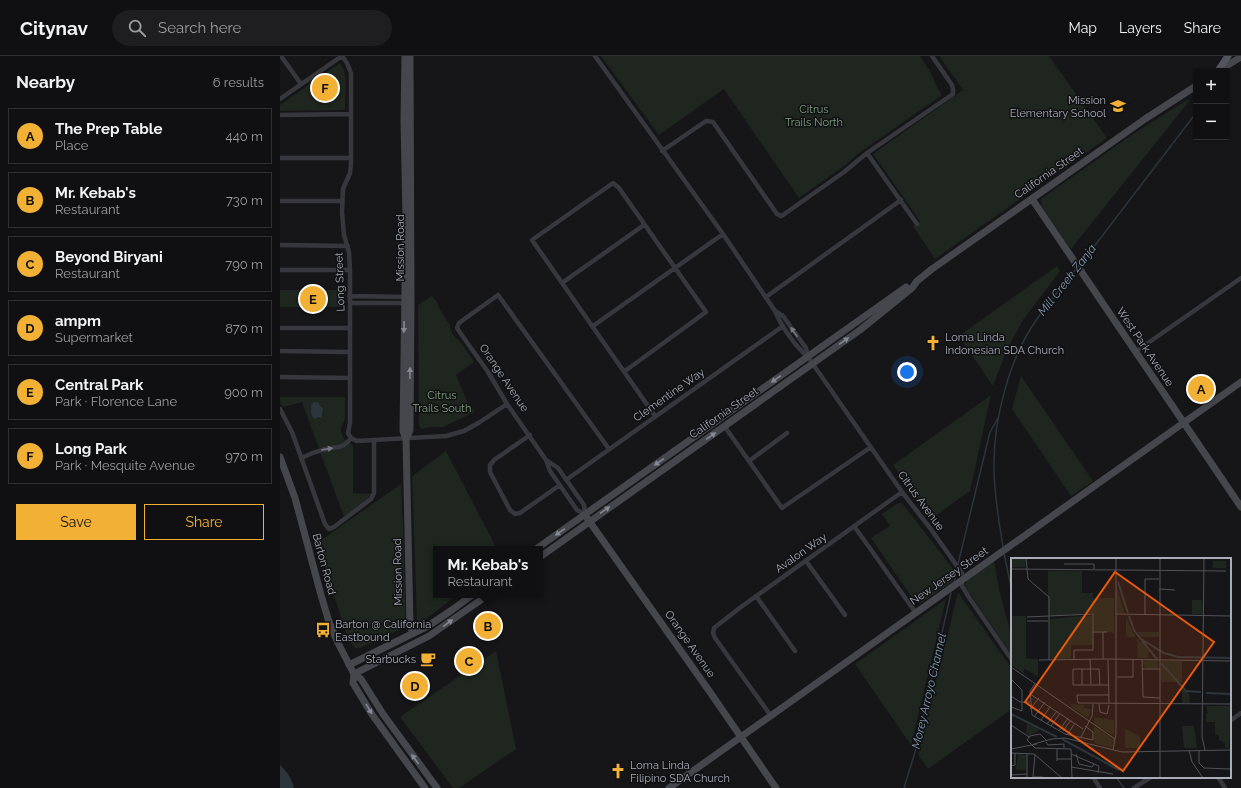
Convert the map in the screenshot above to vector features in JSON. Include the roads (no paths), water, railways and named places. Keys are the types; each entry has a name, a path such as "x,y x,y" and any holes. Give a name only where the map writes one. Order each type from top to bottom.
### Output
{"main road":[{"path":"1220,68 1228,56"}],"street":[{"path":"281,56 301,84"},
{"path":"280,99 342,56"},
{"name":"Long Street","path":"342,56 347,63 350,73 351,114 350,173 344,185 342,201 343,230 348,246 350,270 350,378 348,434 351,438"},
{"name":"Mission Road","path":"405,56 408,300"},
{"name":"Mission Road","path":"410,56 408,300 403,430 406,438 410,625 413,633"},
{"name":"Citrus Avenue","path":"595,56 653,139 723,234 776,311 783,316 806,348 810,360"},
{"path":"662,151 706,121 713,122 777,214 781,216 844,172 867,153 952,94 952,85 932,56"},
{"path":"1223,68 1241,57"},
{"name":"California Street","path":"540,546 810,360 860,330 912,288 917,281 932,269 1145,119 1193,88"},
{"path":"280,115 351,114"},
{"path":"867,153 917,224"},
{"path":"280,158 351,158"},
{"path":"625,371 706,312 619,188 613,183 532,240 655,416"},
{"name":"West Park Avenue","path":"1032,199 1241,507"},
{"path":"766,297 900,200"},
{"path":"280,201 342,201"},
{"path":"562,283 644,225"},
{"path":"593,326 723,234"},
{"path":"280,245 348,246"},
{"path":"280,270 350,270"},
{"path":"1135,352 1241,278"},
{"name":"Orange Avenue","path":"609,449 498,295 459,323 457,328 488,372 507,404 530,435 546,460 550,471 577,510 585,514 590,521 776,788"},
{"path":"349,296 374,296 408,300"},
{"path":"374,296 374,303"},
{"path":"350,303 374,303 408,300"},
{"name":"Citrus Avenue","path":"776,311 778,319 810,360 902,492 962,573 962,586 1011,659"},
{"name":"Clementine Way","path":"566,480 783,326"},
{"path":"280,328 350,328"},
{"path":"280,351 350,352"},
{"name":"California Street","path":"543,555 725,427 810,360"},
{"path":"280,377 350,378"},
{"name":"New Jersey Street","path":"669,788 1241,382"},
{"path":"302,458 323,450 341,447 347,444 351,438 357,441 446,436 464,431 507,404"},
{"path":"280,409 292,432 325,524 329,528 334,527 372,500 374,493 374,440"},
{"path":"725,427 782,508 871,447"},
{"path":"749,461 788,433"},
{"path":"530,435 494,460 490,466 490,472 510,510 515,514 520,513 560,485"},
{"name":"Barton Road","path":"280,457 295,498 329,622 338,644 354,674 361,679 383,714 437,788"},
{"name":"Orange Avenue","path":"546,460 558,468 584,505 585,514"},
{"name":"Avalon Way","path":"771,716 715,638 713,630 717,625 756,596 902,492"},
{"path":"854,526 916,613"},
{"path":"806,561 845,615"},
{"path":"756,596 795,652"},
{"path":"349,665 435,622 468,598"},
{"path":"354,674 429,636 484,598"},
{"path":"457,606 462,613"},
{"name":"Barton Road","path":"354,674 354,683 372,713 425,788"},
{"path":"1231,720 1241,713"},
{"path":"1094,778 1100,788"},
{"path":"1134,788 1149,778"},
{"path":"1219,778 1225,788"}],"waterway":[{"name":"Mill Creek Zanja","path":"1080,265 1193,117"},
{"name":"Mill Creek Zanja","path":"1003,547 994,479 994,450 996,431 1005,391 1018,352 1027,335 1037,319 1076,269"},
{"name":"Morey Arroyo Channel","path":"958,564 990,432 998,418"},
{"name":"Mill Creek Zanja","path":"1004,553 1011,587"},
{"name":"Morey Arroyo Channel","path":"954,583 956,573"},
{"name":"Morey Arroyo Channel","path":"904,788 915,752 951,593"},
{"name":"Mill Creek Zanja","path":"1117,778 1124,788"}],"place":[{"name":"Long Park","path":"325,88"},
{"name":"Mission Elementary School","path":"1118,106"},
{"name":"Central Park","path":"313,299"},
{"name":"Loma Linda Indonesian SDA Church","path":"933,343"},
{"name":"The Prep Table","path":"1201,389"},
{"name":"Mr. Kebab's","path":"488,626"},
{"name":"Barton @ California Eastbound","path":"323,630"},
{"name":"Starbucks","path":"428,659"},
{"name":"Beyond Biryani","path":"469,661"},
{"name":"ampm","path":"415,686"},
{"name":"Loma Linda Filipino SDA Church","path":"618,771"}],"park label":[{"name":"Citrus Trails North","path":"814,115"},
{"name":"Citrus Trails South","path":"442,401"}]}
